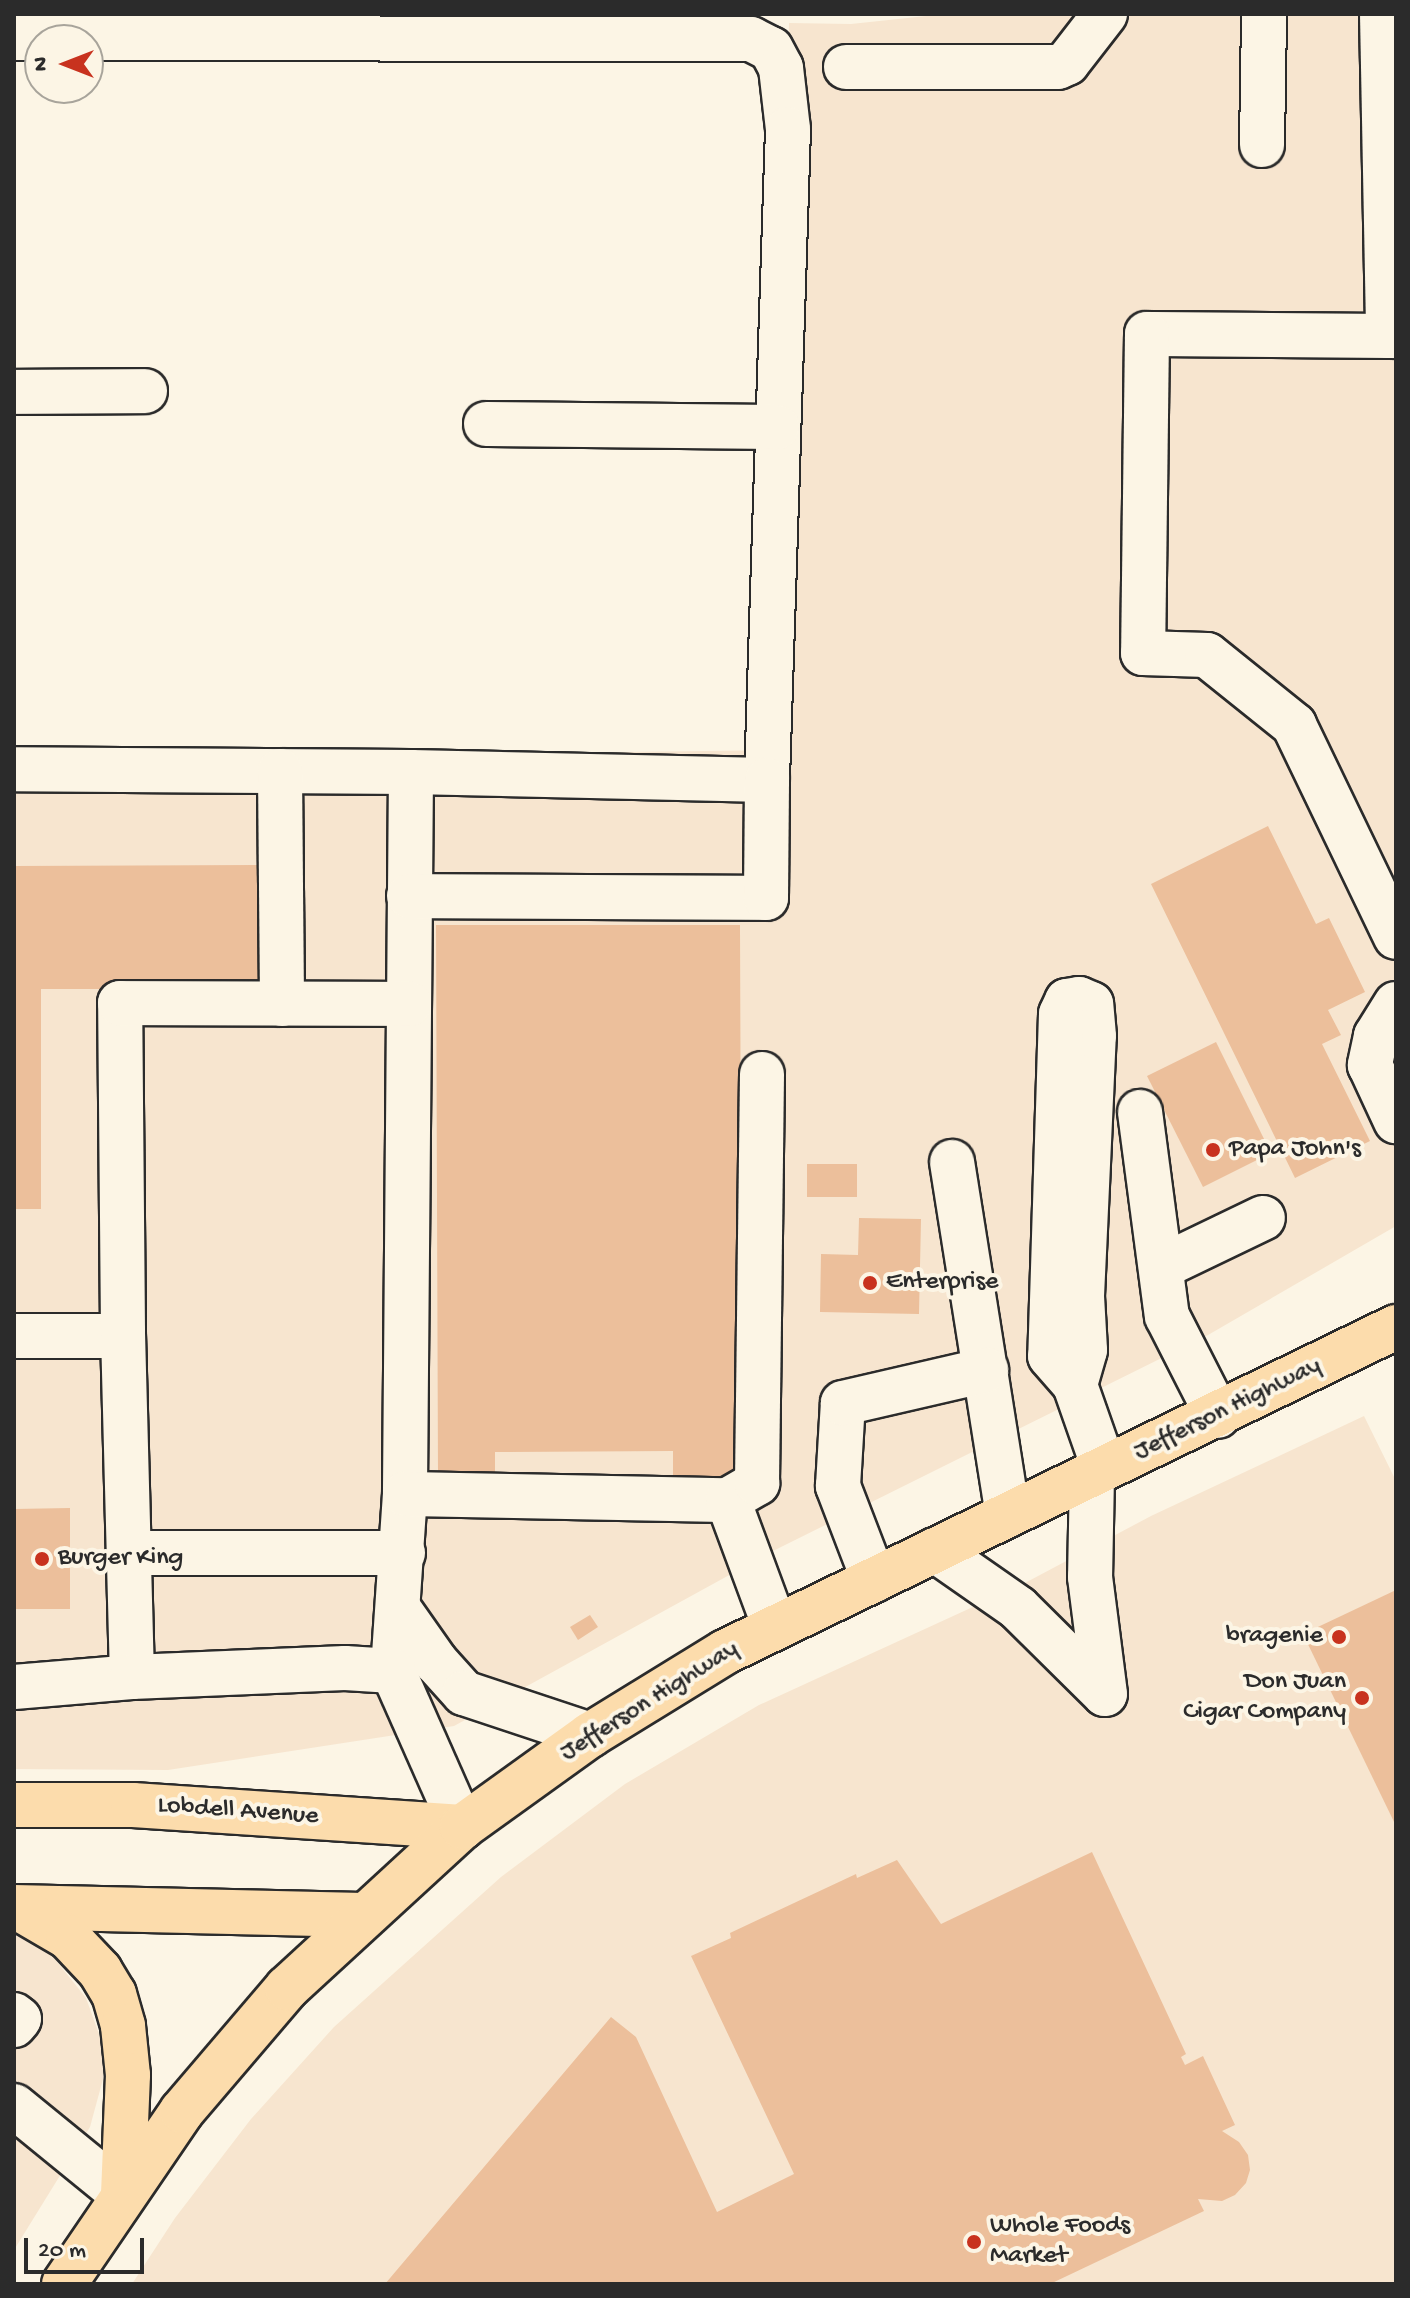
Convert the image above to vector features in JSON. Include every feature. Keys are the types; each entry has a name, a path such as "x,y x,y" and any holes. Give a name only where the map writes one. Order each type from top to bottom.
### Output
{"main road":[{"name":"Jefferson Highway","path":"64,2284 182,2111 287,1988 462,1827 590,1735 725,1652 775,1627 1098,1472 1393,1337"},
{"name":"Lobdell Avenue","path":"14,1805 133,1805 462,1827"},
{"path":"16,1907 363,1915"},
{"path":"16,1907 68,1937 100,1971 114,1994 123,2026 128,2075 123,2195"}],"lane":[{"path":"846,67 1058,67 1067,63 1105,14"},
{"path":"1262,145 1264,14"},
{"path":"1382,14 1392,336 1147,334 1143,653 1207,655 1294,725 1396,937"},
{"path":"14,38 751,39 771,49 781,68 788,129 777,427 766,898 409,896"},
{"path":"14,392 145,391"},
{"path":"486,424 777,427"},
{"path":"14,769 411,772 767,780"},
{"path":"280,771 282,1004"},
{"path":"411,772 405,1494 393,1671 462,1827"},
{"path":"935,1550 1018,1608 1105,1694 1090,1577 1098,1472 1075,1385 1050,1356 1061,1014 1067,1001 1079,999 1091,1004 1094,1036 1082,1296 1085,1350 1075,1385"},
{"path":"132,1677 123,1336 120,1003 409,1004"},
{"path":"1396,1004 1376,1036 1370,1065 1396,1121"},
{"path":"405,1494 728,1500 757,1483 762,1074"},
{"path":"1140,1112 1167,1316 1218,1416"},
{"path":"952,1162 1008,1515"},
{"path":"1161,1267 1263,1218"},
{"path":"14,1336 123,1336"},
{"path":"874,1580 838,1486 843,1403 986,1370"},
{"path":"728,1500 775,1627"},
{"path":"129,1553 403,1553"},
{"path":"398,1608 436,1662 464,1693 590,1735"},
{"path":"14,1687 132,1677 345,1668 393,1671"},
{"path":"14,2015 19,2019 14,2025"},
{"path":"14,2106 123,2195"}],"shaded area":[{"path":"945,14 1396,14 1396,1226 1208,1335 775,1550 454,1726 168,1770 14,1769 14,760 778,750 789,23 851,24"},
{"path":"1364,1416 1396,1481 1396,2284 132,2284 175,2218 251,2119 334,2027 501,1877 625,1784 759,1705 1023,1584 1151,1516"},
{"path":"14,1935 35,1943 54,1958 86,1998 103,2045 103,2079 90,2127 14,2250"}],"building":[{"path":"1268,826 1316,924 1329,918 1365,992 1328,1010 1341,1035 1322,1044 1370,1141 1295,1178 1151,884"},
{"path":"263,865 264,989 41,989 41,1209 14,1209 14,866"},
{"path":"436,925 740,925 742,1479 673,1479 673,1451 495,1452 495,1474 438,1474"},
{"path":"1216,1042 1271,1153 1203,1187 1147,1076"},
{"path":"807,1164 857,1164 857,1197 807,1197"},
{"name":"Enterprise","path":"859,1218 921,1219 919,1314 820,1312 821,1254 858,1255"},
{"name":"Burger King","path":"70,1508 70,1609 14,1609 14,1509"},
{"path":"1396,1590 1396,1826 1303,1634"},
{"path":"590,1615 598,1627 578,1640 570,1627"},
{"path":"1092,1852 1186,2054 1181,2057 1185,2065 1203,2056 1235,2125 1222,2131 1239,2142 1248,2155 1250,2170 1246,2183 1235,2195 1222,2201 1198,2199 1204,2211 1050,2284 385,2284 611,2017 636,2037 717,2212 794,2174 691,1956 731,1938 730,1933 856,1874 857,1878 897,1860 941,1924"}],"place":[{"name":"Papa John's","path":"1213,1150"},
{"name":"Enterprise","path":"870,1283"},
{"name":"Burger King","path":"42,1559"},
{"name":"bragenie","path":"1339,1637"},
{"name":"Don Juan Cigar Company","path":"1362,1698"},
{"name":"Whole Foods Market","path":"974,2242"}]}
